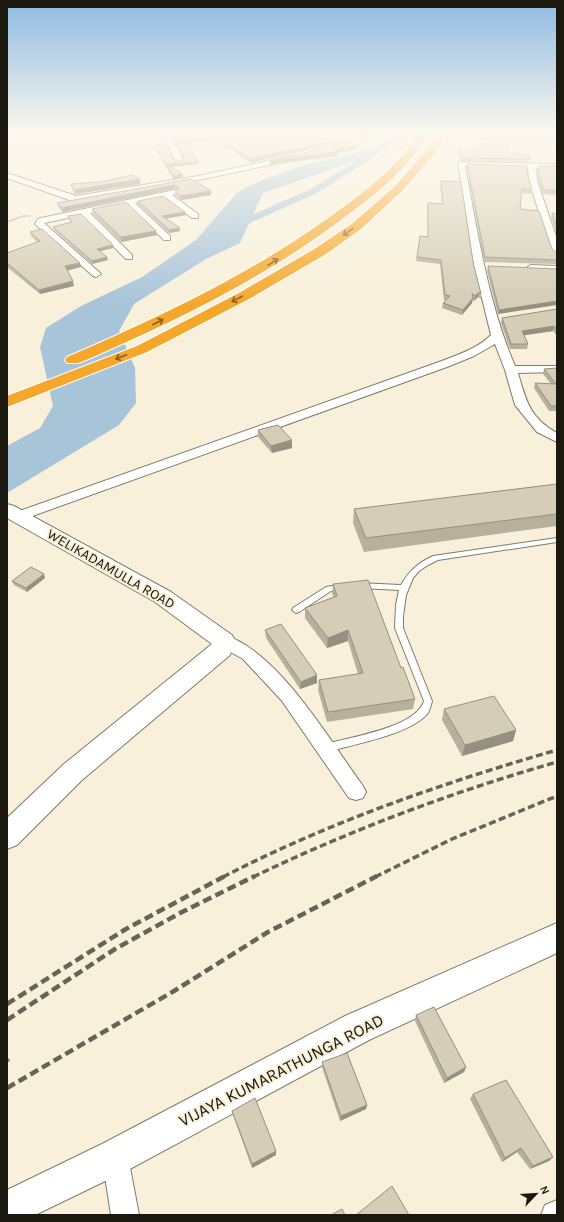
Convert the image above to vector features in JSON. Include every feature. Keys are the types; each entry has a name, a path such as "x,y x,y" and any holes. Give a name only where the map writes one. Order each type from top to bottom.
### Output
{"highway":[{"path":"57,367 129,337 269,265 336,220 372,190"},
{"path":"7,402 142,349 244,296 321,250 357,226 397,190"}],"street":[{"path":"50,190 75,199 128,190"},
{"path":"96,274 39,224 41,221 185,190"},
{"path":"467,190 483,267 497,319 497,336 511,370 521,405 541,428 557,438"},
{"path":"536,190 557,253"},
{"path":"165,194 195,216"},
{"path":"129,202 167,238"},
{"path":"84,212 129,257"},
{"path":"518,268 557,269"},
{"path":"13,513 409,376 464,355 494,340 497,336"},
{"path":"511,370 557,369"},
{"name":"WELIKADAMULLA ROAD","path":"13,513 162,597 224,641 249,655 288,696 356,792"},
{"path":"7,836 73,772 222,649 224,641"},
{"name":"VIJAYA KUMARATHUNGA ROAD","path":"7,1210 115,1157 357,1028 557,938"},
{"path":"115,1157 125,1215"},
{"path":"7,1210 8,1215"}],"lane":[{"path":"325,749 384,732 408,722 424,711 428,701 399,628 401,595 414,572 423,563 436,558 557,540"},
{"path":"296,610 329,589 353,585 404,588"}],"path":[{"path":"7,222 22,216 31,216 41,221"}],"water":[{"path":"242,190 272,190 263,193 240,243 206,259 134,304 119,331 135,368 136,403 119,425 7,493 7,446 40,428 53,406 40,347 46,328 81,306 142,277 196,240 236,194"}],"building":[{"path":"129,190 150,190 62,208 57,203"},
{"path":"177,190 211,191 181,196 175,192"},
{"path":"442,190 462,190 473,262 481,294 479,292 475,296 472,293 473,298 463,310 443,303 450,296 445,295 441,260 417,257 420,236 428,237 428,203 443,204"},
{"path":"472,190 522,190 520,209 539,211 552,249 557,253 557,260 485,257"},
{"path":"163,196 185,212 162,216 180,228 169,230 138,201"},
{"path":"126,202 156,231 121,237 92,209"},
{"path":"552,213 557,214 557,227"},
{"path":"81,214 113,245 97,249 107,257 92,261 53,227 72,222 68,216"},
{"path":"42,229 80,263 65,266 73,281 39,290 7,263 7,253 40,241 30,232"},
{"path":"488,266 557,269 557,301 499,310"},
{"path":"557,309 557,330 554,326 522,331 528,344 511,344 502,318"},
{"path":"557,368 557,406 551,406 535,383 556,384 544,369"},
{"path":"278,425 292,440 271,446 258,430"},
{"path":"557,484 557,514 366,538 354,509"},
{"path":"31,567 44,574 26,588 12,581"},
{"path":"368,580 401,668 403,667 415,699 328,712 319,680 363,673 348,630 328,638 305,608 337,596 333,584"},
{"path":"281,624 317,675 301,682 265,630"},
{"path":"494,696 516,730 465,745 444,709"},
{"path":"434,1007 466,1067 447,1078 416,1015"},
{"path":"347,1053 367,1105 341,1116 322,1062"},
{"path":"506,1080 553,1157 533,1166 521,1148 505,1158 473,1094"},
{"path":"255,1098 276,1151 252,1164 232,1111"},
{"path":"392,1186 409,1215 356,1215"},
{"path":"342,1209 345,1215 331,1215"}],"waterway":[{"path":"228,229 316,190"}],"railway":[{"path":"225,876 263,857 345,821 387,805 472,776 557,750"},
{"path":"253,877 327,843 402,813 479,786 557,762"},
{"path":"376,876 452,839 557,796"},
{"path":"7,1004 126,929 225,876"},
{"path":"7,1020 115,949 182,912 255,876"},
{"path":"7,1088 174,991 268,932 376,876"}]}
